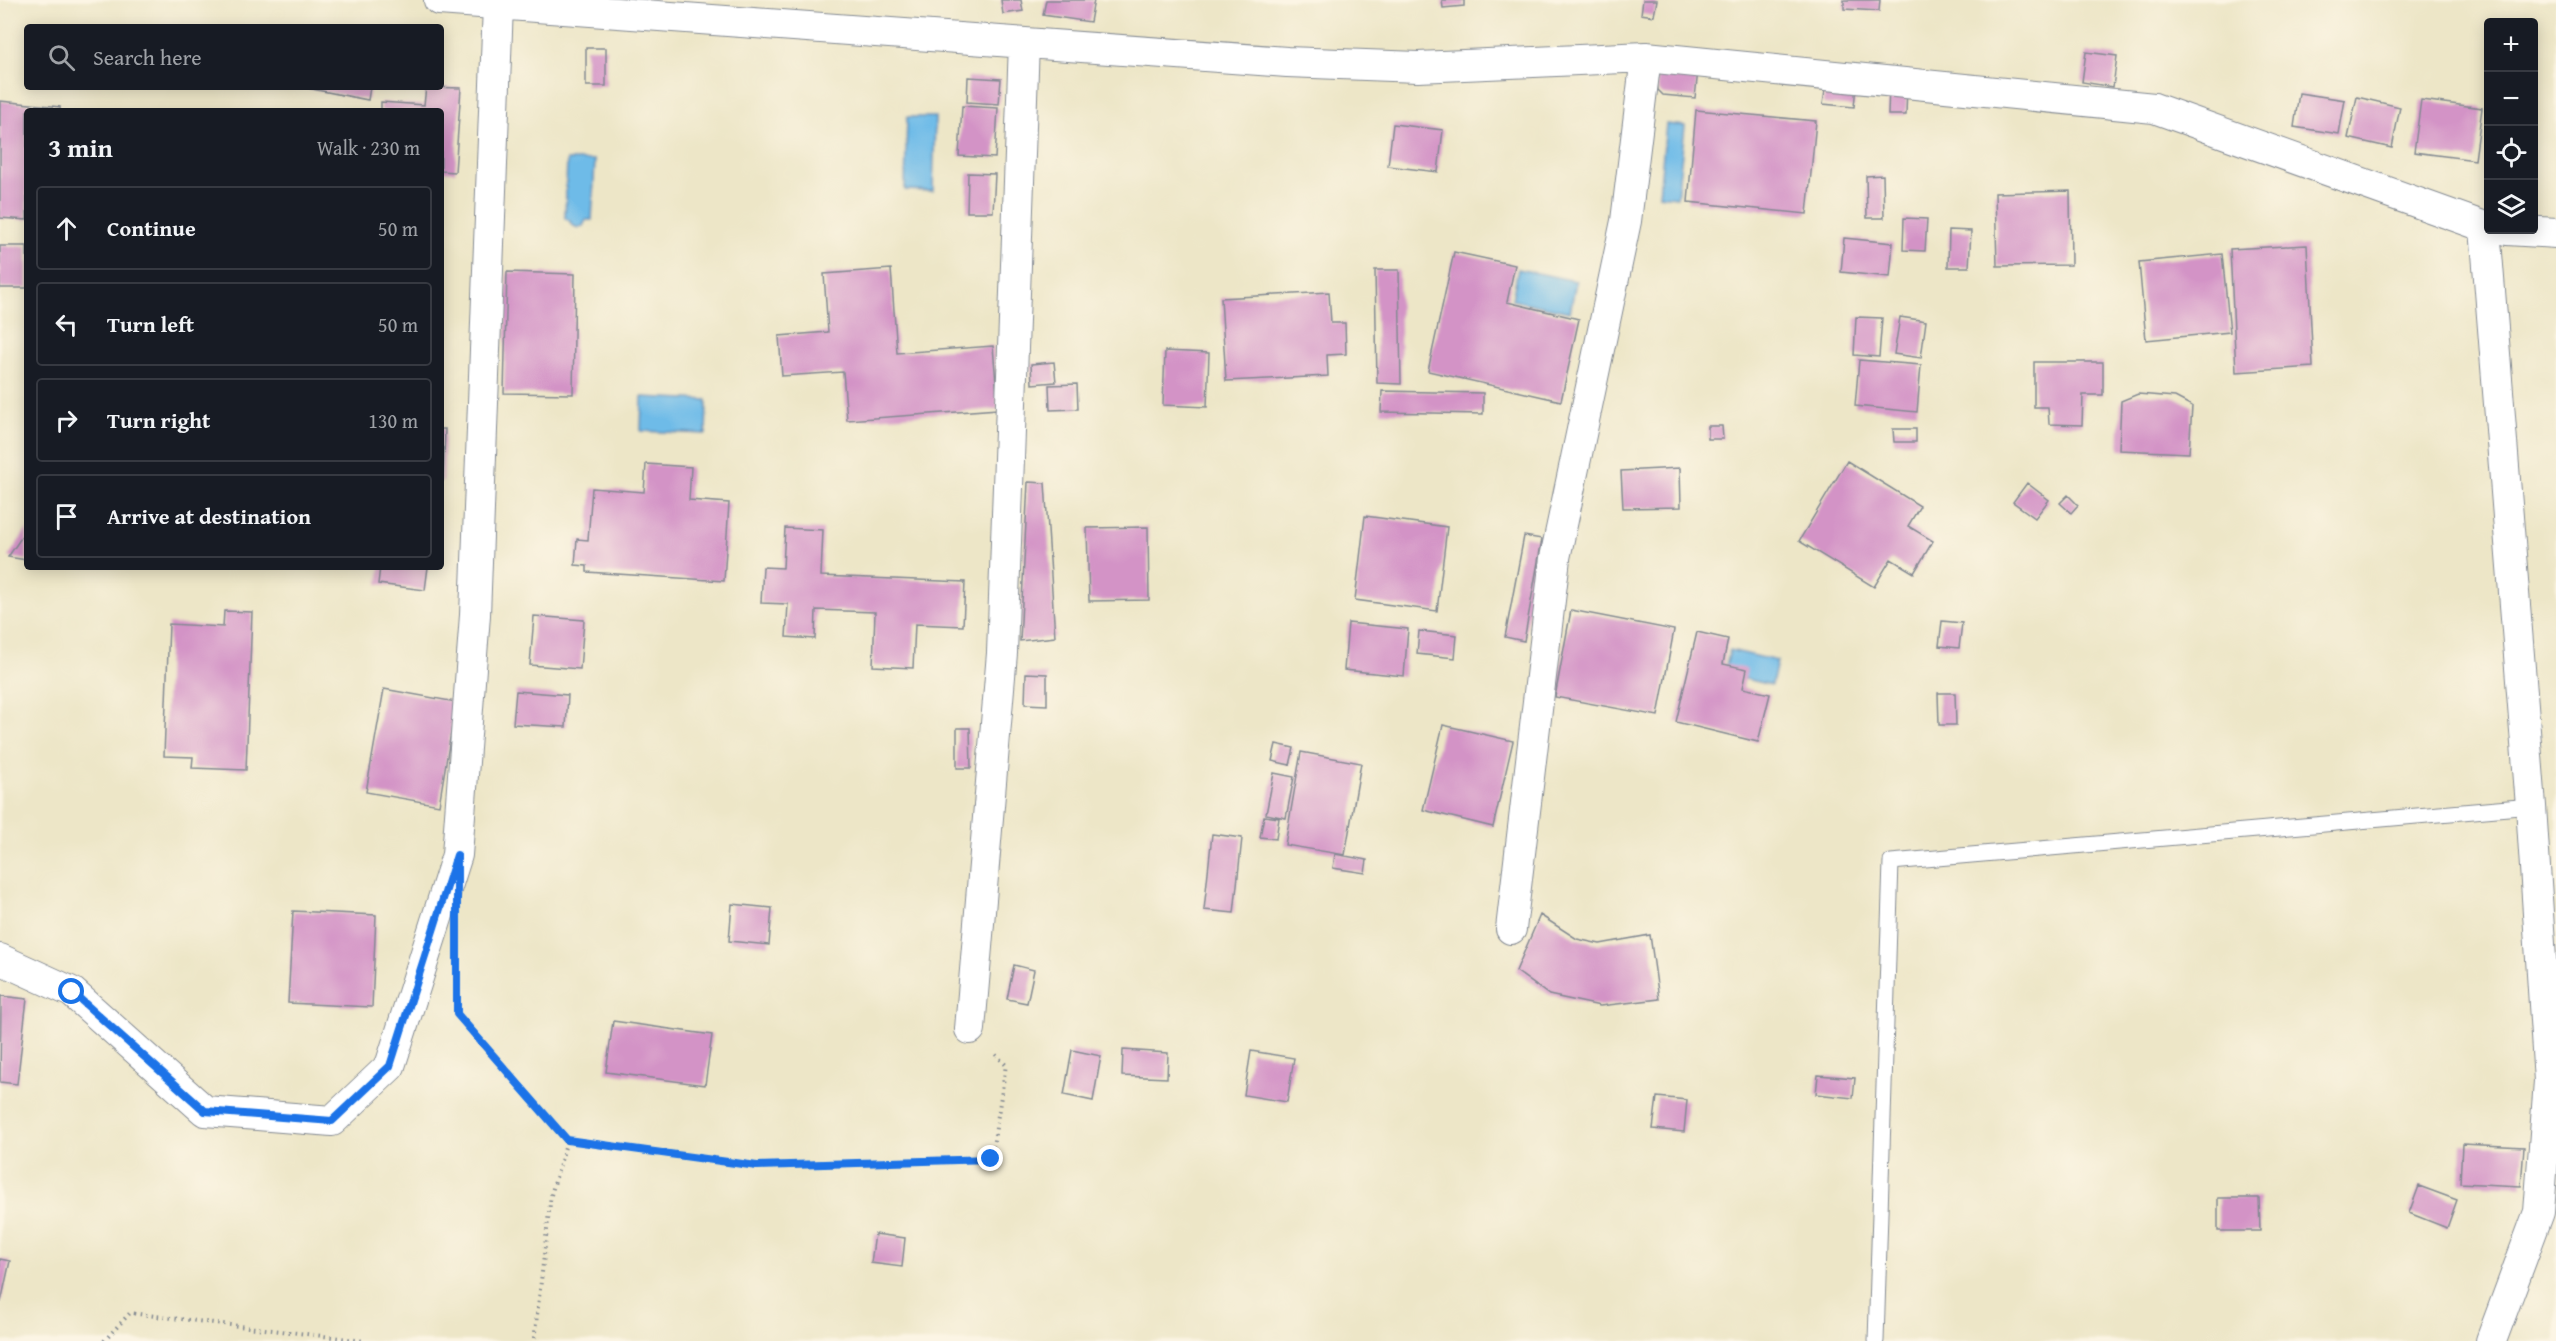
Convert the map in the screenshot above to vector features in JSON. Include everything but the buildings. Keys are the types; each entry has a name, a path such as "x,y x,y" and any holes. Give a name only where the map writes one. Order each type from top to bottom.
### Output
{"street":[{"path":"439,0 1287,62 1419,67 1646,57 2154,108 2484,224"},
{"path":"0,958 72,992 205,1111 332,1121 390,1066 457,855 475,615 498,5"},
{"path":"970,1029 1002,653 1024,43"},
{"path":"1511,929 1555,558 1626,221 1646,57"},
{"path":"2538,232 2556,233"},
{"path":"2491,1341 2539,1212 2549,1081 2494,234"}],"lane":[{"path":"1876,1341 1891,862 2531,806"}],"path":[{"path":"457,968 457,1014 567,1140 757,1166 991,1159 1006,1065 970,1029"},
{"path":"534,1341 551,1195 567,1140"},
{"path":"104,1341 130,1313 365,1341"}],"water":[{"path":"907,117 935,117 933,191 905,190"},
{"path":"1666,124 1685,126 1677,197 1659,195"},
{"path":"567,160 595,160 592,220 586,220 583,226 578,228 565,219"},
{"path":"1518,269 1576,281 1570,312 1512,300"},
{"path":"642,397 707,400 706,434 641,431"},
{"path":"1730,650 1777,661 1772,685 1724,674"}],"route":[{"path":"72,992 205,1111 332,1121 390,1066 457,855 457,1014 567,1140 757,1166 991,1159"}]}
